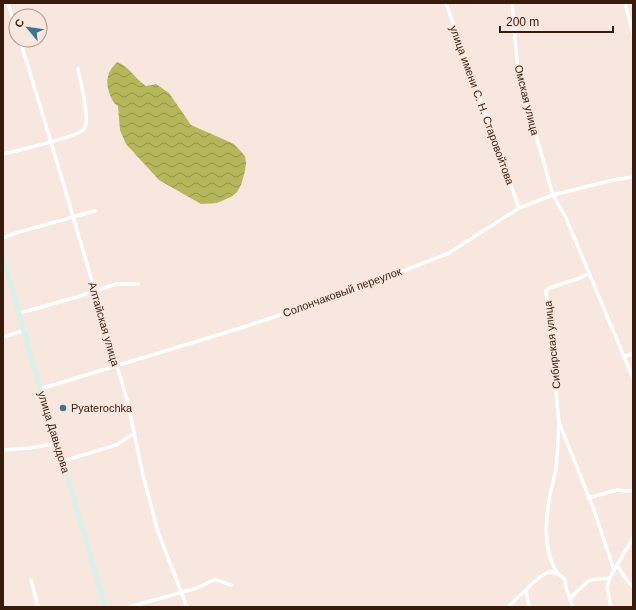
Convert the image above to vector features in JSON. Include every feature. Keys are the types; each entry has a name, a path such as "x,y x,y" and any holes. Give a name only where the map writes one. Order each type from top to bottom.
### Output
{"main road":[{"name":"улица Давыдова","path":"3,256 40,388 58,443 105,607"}],"street":[{"name":"улица имени С. Н. Старовойтова","path":"446,3 519,208"},
{"name":"Омская улица","path":"512,3 518,72 552,195"},
{"path":"625,3 633,33"},
{"name":"Алтайская улица","path":"22,48 127,400 143,476 158,532 187,607"},
{"path":"3,154 51,142 84,130 87,124 78,70"},
{"name":"Солончаковый переулок","path":"40,388 244,327 362,287 449,253 519,208 552,195 633,176"},
{"path":"552,195 566,218 588,274 625,356 633,378"},
{"path":"3,238 19,232 96,211"},
{"name":"Сибирская улица","path":"573,607 566,588 565,580 554,568 548,552 548,506 556,468 559,422 546,291 549,288 588,274"},
{"path":"20,313 116,284 138,284"},
{"path":"3,337 24,330"},
{"path":"625,356 633,354"},
{"name":"Сибирская улица","path":"559,422 614,570"},
{"path":"63,461 116,445 135,434"},
{"path":"3,450 30,448 58,443"},
{"path":"588,498 617,490 633,490"},
{"path":"611,607 607,587 614,570 633,538"},
{"path":"617,565 633,587"},
{"path":"508,607 540,576 547,573 558,574"},
{"path":"570,599 590,580 610,578"},
{"path":"31,580 38,607"},
{"path":"129,607 196,588 214,580 231,585"},
{"path":"526,590 529,607"}],"water":[{"path":"117,62 125,66 146,86 156,84 169,93 191,125 234,144 245,156 246,163 241,185 237,192 231,197 217,203 201,204 159,180 126,144 120,130 118,106 111,98 107,84 109,72"}],"place":[{"name":"Pyaterochka","path":"63,408"}]}
